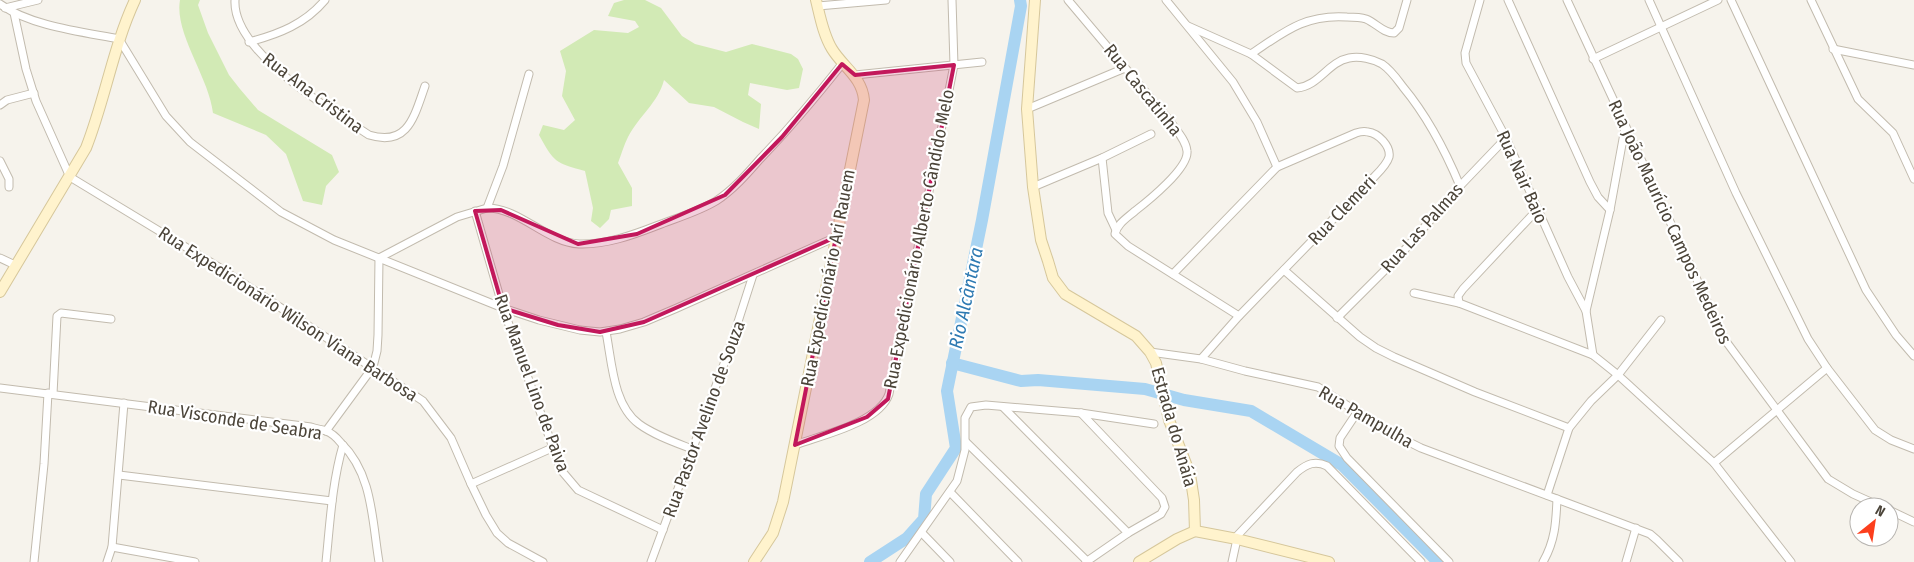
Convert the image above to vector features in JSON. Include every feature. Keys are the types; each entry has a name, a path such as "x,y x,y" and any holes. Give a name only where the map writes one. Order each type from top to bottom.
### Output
{"street":[{"path":"2,6 38,0"},
{"path":"0,292 86,148 96,122 119,40 135,0"},
{"name":"Rua Ana Cristina","path":"235,0 234,8 249,42 268,63 369,135 382,139 395,138 406,129 415,114 425,86"},
{"path":"249,42 273,36 298,25 318,9 325,0"},
{"path":"817,3 886,0"},
{"name":"Rua Expedicionário Alberto Cândido Melo","path":"795,445 840,430 868,417 881,409 888,399 954,64 952,0"},
{"name":"Estrada do Anáia","path":"1035,0 1027,109 1033,187 1041,240 1053,278 1059,288 1065,294 1136,336 1150,352 1156,363 1169,420 1190,474 1194,500 1195,531"},
{"name":"Rua Cascatinha","path":"1068,0 1170,121 1185,142 1187,151 1187,158 1180,169 1143,205 1120,224 1116,230"},
{"path":"1166,0 1233,82 1257,122 1277,167 1173,274"},
{"path":"1251,54 1288,29 1316,18 1338,16 1366,19 1391,33 1397,31 1408,0"},
{"name":"Rua Nair Baio","path":"1480,0 1465,53 1466,64 1506,138 1537,210 1586,311"},
{"path":"1508,0 1590,182 1598,197 1610,210"},
{"name":"Rua João Maurício Campos Medeiros","path":"1567,0 1725,340 1777,412 1831,481 1862,497"},
{"path":"1649,0 1736,193 1808,338 1874,430 1891,440 1914,449"},
{"path":"1593,59 1718,0"},
{"path":"1731,0 1866,290 1896,335 1914,356"},
{"path":"1811,0 1858,99 1893,133 1914,179"},
{"name":"Rua Expedicionário Ari Rauem","path":"754,562 768,544 776,526 795,445 864,100 861,85 855,76 842,64 828,42 817,3"},
{"path":"2,6 14,14 31,20 119,40 166,116 190,142 281,212 334,240 503,308 558,325 580,330 606,332 644,322 836,237"},
{"path":"14,14 26,69 34,93 70,177"},
{"path":"1188,26 1251,54 1297,88 1311,84 1336,63 1348,58 1364,58 1384,66 1406,90 1429,122 1441,142 1460,186"},
{"path":"1833,49 1914,65"},
{"path":"855,76 982,62"},
{"path":"379,258 457,217 488,208 501,210 558,238 578,244 611,240 637,234 714,202 737,184 816,97 842,64"},
{"path":"1027,109 1125,68"},
{"path":"488,208 503,166 529,74"},
{"path":"0,105 7,100 34,93"},
{"path":"1593,355 1586,311 1610,210 1625,128"},
{"name":"Rua Clemeri","path":"1201,359 1239,316 1375,176 1390,155 1388,148 1379,137 1368,132 1356,133 1277,167"},
{"path":"1033,187 1102,158 1151,134"},
{"name":"Rua Las Palmas","path":"1337,318 1401,254 1460,186 1506,138"},
{"path":"1102,158 1108,213 1118,239 1239,316"},
{"path":"0,161 9,179 9,187"},
{"name":"Rua Expedicionário Wilson Viana Barbosa","path":"70,177 217,266 372,367 429,407 451,438 486,515 497,533 508,543 543,562"},
{"path":"1461,304 1458,296 1463,289 1537,210"},
{"name":"Rua Manuel Lino de Paiva","path":"475,211 503,308 561,470 578,490 663,530"},
{"path":"0,258 15,265"},
{"path":"326,431 372,367 378,335 379,258"},
{"path":"1284,270 1360,337 1394,357 1475,392 1569,428"},
{"name":"Rua Pastor Avelino de Souza","path":"650,562 728,353 753,275"},
{"path":"1414,293 1461,304 1593,355 1618,375 1714,463 1791,562"},
{"path":"34,562 57,316 61,313 111,319"},
{"path":"1547,495 1569,428 1591,401 1618,375 1661,320"},
{"path":"606,332 619,398 626,412 647,429 692,449"},
{"name":"Rua Pampulha","path":"1150,352 1201,359 1318,387 1391,433 1421,448 1636,528 1658,540 1679,562"},
{"path":"1714,463 1828,368"},
{"name":"Rua Visconde de Seabra","path":"0,388 310,427 326,431 343,445 353,457 360,470 371,501 379,562"},
{"path":"107,562 112,547 124,403"},
{"path":"900,562 950,492 961,471 966,442 965,418 971,407 986,405 1081,413 1154,424"},
{"path":"1003,407 1128,533"},
{"path":"1358,411 1338,442 1341,450 1359,472 1449,562"},
{"path":"966,442 1086,562 1128,533 1161,514 1165,504 1162,498 1081,413"},
{"path":"326,562 332,502 338,461 343,445"},
{"path":"471,484 552,448"},
{"path":"1232,562 1236,538 1297,472 1307,464 1316,463 1327,466 1421,562"},
{"path":"119,475 332,502"},
{"path":"950,492 1018,562"},
{"path":"1543,562 1555,534 1557,499"},
{"path":"1899,515 1914,522"},
{"path":"1626,562 1636,528"},
{"path":"1139,562 1195,531 1236,538 1329,562"},
{"path":"922,533 950,562"},
{"path":"112,547 195,562"}],"highlighted area":[{"path":"842,64 855,75 954,65 888,399 867,417 795,445 836,237 644,322 600,332 558,325 503,308 475,211 501,210 578,244 637,234 725,195 782,137"}],"green space":[{"path":"180,0 200,0 198,5 208,33 229,75 258,110 332,155 339,172 326,186 322,205 303,201 286,154 266,135 213,113 205,85 182,27"},
{"path":"624,0 645,0 661,8 682,36 695,44 726,52 752,44 791,54 798,59 803,69 799,88 787,90 750,83 748,95 761,104 759,129 714,107 689,103 664,80 653,103 637,122 628,137 618,163 632,188 632,206 611,210 609,219 600,228 591,221 593,208 585,171 567,166 556,160 548,151 539,135 543,125 564,130 575,120 562,96 566,71 560,51 594,30 628,33 639,27 635,21 608,16 614,3"}],"waterway":[{"name":"Rio Alcântara","path":"870,562 907,538 924,519 926,494 956,448 947,391 982,220 1021,6 1020,0"},
{"path":"952,363 1021,381 1038,380 1145,389 1184,400 1251,411 1342,465 1438,562"}]}
